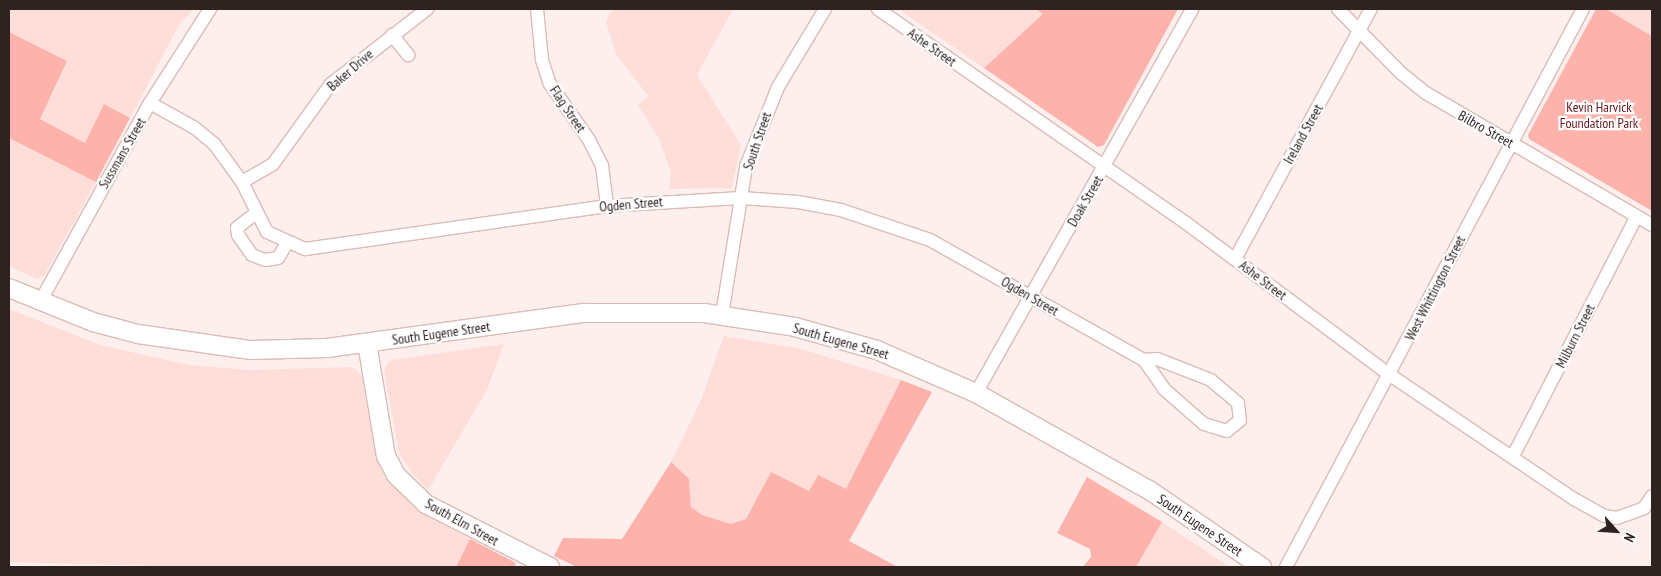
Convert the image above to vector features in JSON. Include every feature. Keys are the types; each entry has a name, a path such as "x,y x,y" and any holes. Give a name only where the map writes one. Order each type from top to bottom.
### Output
{"main road":[{"name":"South Eugene Street","path":"9,288 40,302 138,334 212,346 284,350 367,343 584,313 667,311 722,316 795,327 845,340 927,369 976,392 1149,490 1262,567"},
{"name":"South Elm Street","path":"367,343 386,456 396,475 426,504 550,567"}],"street":[{"name":"Sussmans Street","path":"40,302 150,103 210,9"},
{"name":"Baker Drive","path":"242,182 273,164 330,84 426,9"},
{"name":"Flag Street","path":"537,9 542,60 550,84 589,140 602,165 607,206"},
{"name":"South Street","path":"722,316 746,166 758,130 778,87 825,9"},
{"name":"Ashe Street","path":"878,9 1234,259 1390,375 1605,516 1617,518 1630,516 1644,508 1652,496"},
{"name":"Doak Street","path":"976,392 1192,9"},
{"name":"Bilbro Street","path":"1338,9 1401,73 1426,93 1652,225"},
{"name":"Ireland Street","path":"1234,259 1371,9"},
{"name":"West Whittington Street","path":"1286,567 1390,375 1510,142 1583,9"},
{"path":"392,35 408,55"},
{"name":"Ogden Street","path":"150,103 195,128 215,145 242,182 267,232 287,243 305,249 607,206 742,198 798,202 880,222 930,240 1144,360 1164,390 1191,414 1220,431 1227,432 1237,426 1241,408 1220,386 1191,369 1157,359 1144,360"},
{"path":"256,213 237,228 238,236 252,255 265,260 278,258 287,243"},
{"name":"Milburn Street","path":"1512,456 1637,216"}],"shaded area":[{"path":"9,9 194,9 179,25 130,118 104,104 85,143 40,119 67,61 9,32"},
{"path":"612,9 733,9 697,75 741,145 732,188 669,189 671,172 659,139 638,105 648,96 616,54 606,22"},
{"path":"898,9 1036,9 1044,14 984,68"},
{"path":"1606,9 1652,9 1652,36"},
{"path":"9,138 96,182 44,276 37,279 9,266"},
{"path":"9,309 100,345 189,365 248,370 351,367 357,370 362,377 376,458 385,478 421,512 470,539 456,567 191,567 9,562"},
{"path":"724,336 801,349 901,380 846,489 810,491 771,472 746,520 731,524 702,515 691,507 689,480 671,462 701,400"},
{"path":"504,344 487,390 428,490 412,473 399,453 384,371 387,364 392,360"},
{"path":"1162,522 1203,549 1229,567 1136,567"}],"green space":[{"path":"1036,9 1178,9 1104,145 1098,147 984,68 1043,14"},
{"name":"Kevin Harvick Foundation Park","path":"1596,9 1606,9 1652,36 1652,211 1529,139 1528,135"},
{"path":"9,32 67,61 40,119 85,143 104,104 130,118 96,182 9,138"},
{"path":"901,380 932,392 849,541 898,567 577,567 554,556 563,538 622,539 671,462 689,479 691,507 702,515 731,524 746,519 771,472 809,491 818,475 846,489"},
{"path":"1087,477 1162,522 1136,567 1083,567 1091,557 1090,549 1057,533"},
{"path":"470,539 516,563 514,567 456,567"}]}
